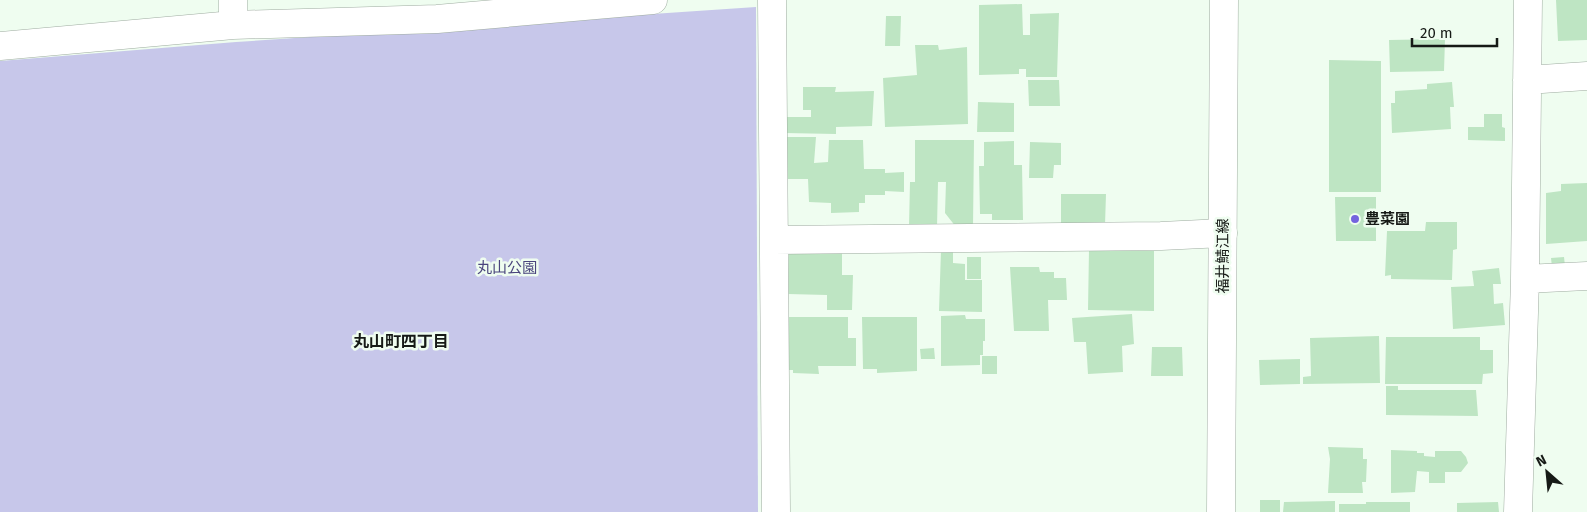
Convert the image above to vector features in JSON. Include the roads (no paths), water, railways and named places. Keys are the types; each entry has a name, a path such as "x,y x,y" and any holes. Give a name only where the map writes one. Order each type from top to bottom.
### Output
{"street":[{"path":"0,46 233,12 437,19 653,0"},
{"path":"772,0 776,512"},
{"name":"福井鯖江線","path":"1221,512 1224,0"},
{"path":"1518,512 1525,279 1528,0"},
{"path":"1527,80 1587,76"},
{"path":"774,240 1161,236 1223,233"},
{"path":"1525,279 1587,276"}],"place":[{"name":"豊菜園","path":"1355,219"}],"district":[{"name":"丸山町四丁目","path":"401,341"}],"park label":[{"name":"丸山公園","path":"507,268"}]}
